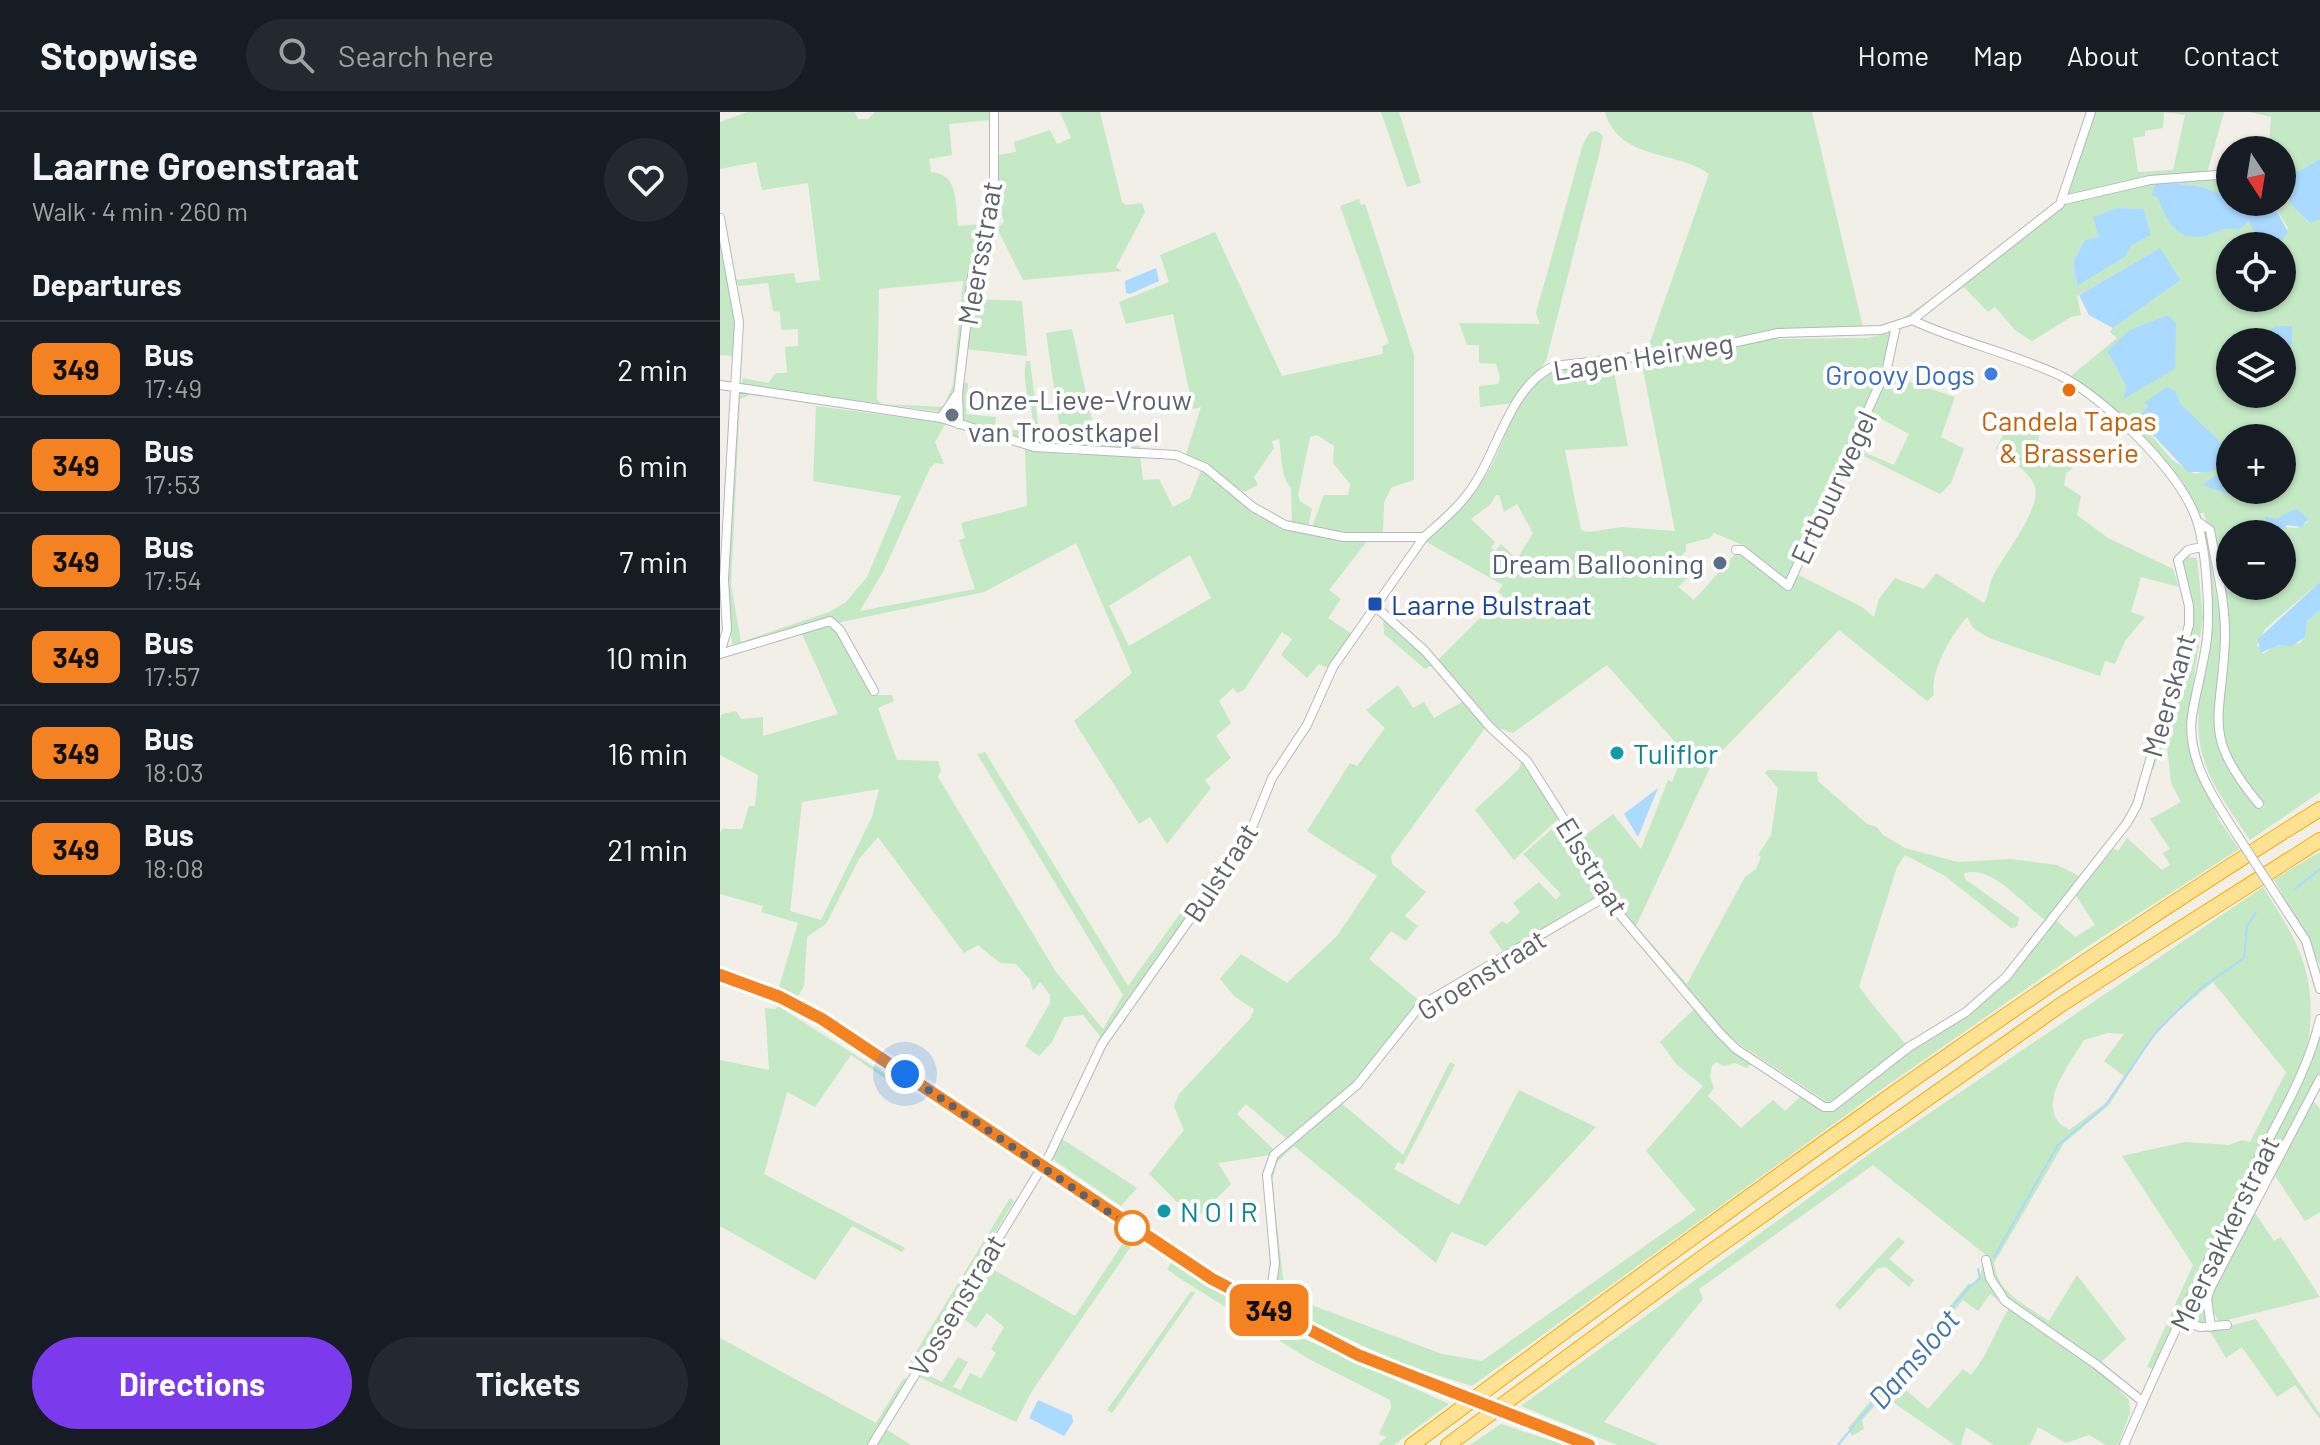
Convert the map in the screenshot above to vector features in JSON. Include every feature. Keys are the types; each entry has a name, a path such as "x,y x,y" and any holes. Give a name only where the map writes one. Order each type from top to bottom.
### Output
{"highway":[{"path":"1412,1445 1876,1105 2052,982 2320,809"},
{"path":"1448,1445 1699,1260 2049,1013 2320,840"}],"main road":[{"path":"720,975 780,997 822,1019 1127,1225 1263,1307 1358,1355 1589,1445"}],"street":[{"name":"Meersstraat","path":"959,424 958,394 972,276 994,193 994,112"},
{"path":"2064,200 2091,112"},
{"name":"Lagen Heirweg","path":"1424,537 1472,490 1523,395 1539,373 1554,366 1705,349 1761,335 1865,332 1896,326 1912,320 2006,250 2064,200 2150,180 2216,175"},
{"path":"720,218 739,322 724,579 727,630 720,654"},
{"path":"1912,320 1948,337 2032,364 2076,384 2149,449 2197,520 2210,530 2225,637 2217,731 2224,754 2259,804"},
{"name":"Ertbuurwegel","path":"1736,550 1742,550 1788,586 1887,368 1896,326"},
{"path":"720,385 941,418 1034,447 1176,455 1206,468 1253,507 1285,525 1344,537 1424,537"},
{"name":"Meersstraat","path":"941,418 958,394"},
{"path":"2197,520 2207,637 2192,720 2194,750 2203,777 2306,941 2320,989"},
{"name":"Bulstraat","path":"1040,1166 1050,1154 1102,1044 1249,835 1272,778 1307,725 1333,667 1424,537"},
{"name":"Meerskant","path":"1824,1107 1838,1104 1909,1047 1966,1012 2006,977 2127,823 2137,805 2189,625 2189,606 2178,560 2188,550 2201,547"},
{"name":"Elsstraat","path":"1377,608 1425,651 1490,727 1527,761 1569,827 1605,897 1728,1041 1824,1107"},
{"path":"720,654 830,621 840,630 874,691"},
{"name":"Groenstraat","path":"1263,1307 1271,1291 1275,1263 1267,1175 1274,1155 1357,1085 1420,1006 1605,897"},
{"name":"Meersakkerstraat","path":"2124,1445 2142,1401 2300,1077 2314,1044 2320,1019"},
{"path":"2211,1327 2207,1299 2210,1289 2320,1079"},
{"name":"Vossenstraat","path":"872,1445 1040,1166"},
{"path":"1986,1260 1990,1278 2005,1301 2097,1365 2142,1401"},
{"path":"2181,1320 2211,1327 2227,1325"}],"green space":[{"path":"747,112 855,112 858,119 868,119 875,112 991,112 990,120 949,124 952,155 929,159 931,172 947,178 951,184 956,199 958,226 983,224 955,392 942,412 883,404 944,407 953,384 963,281 879,289 877,399 881,404 741,385 743,378 768,383 776,373 787,373 785,347 798,346 798,329 781,330 780,312 773,311 768,283 738,286 736,280 794,273 796,283 820,280 808,183 762,190 756,162 720,169 720,122"},
{"path":"1060,112 1100,112 1122,202 1126,205 1142,203 1145,212 1116,267 1122,271 1023,280 997,228 1004,222 997,198 997,155 1016,152 1014,142 1050,130 1057,144 1071,138"},
{"path":"1381,112 1399,112 1421,183 1407,187"},
{"path":"1605,112 1812,112 1863,328 1793,329 1648,348 1709,174 1696,166 1636,147 1612,128"},
{"path":"2094,112 2164,112 2224,112 2205,180 2216,180 2216,192 2203,187 2156,181 2151,193 2158,198 2170,222 2182,233 2198,237 2216,232 2216,312 2296,312 2296,232 2286,232 2288,228 2281,216 2296,216 2296,210 2309,223 2320,219 2320,582 2265,629 2257,645 2263,654 2274,646 2300,643 2305,636 2307,621 2320,610 2320,792 2250,840 2208,771 2199,735 2198,714 2211,624 2202,532 2204,524 2222,628 2215,704 2216,743 2246,796 2261,809 2265,807 2232,764 2225,745 2222,726 2227,635 2224,600 2296,600 2296,528 2308,522 2296,508 2275,520 2264,516 2265,520 2216,520 2216,558 2204,513 2199,513 2142,436 2071,376 2117,338 2110,332 2113,328 2181,280 2160,248 2077,296 2081,315 2071,317 2032,341 2016,331 1995,307 1988,312 1964,287 1919,317 1916,314 1897,322 1975,269 2047,210 2051,216 2063,206","holes":["2164,112 2185,115 2173,170 2138,172 2133,138 2145,136 2145,131 2163,128","2117,208 2144,209 2151,235 2131,246 2125,257 2077,286 2073,262 2085,240 2099,237 2094,217","2168,315 2175,322 2175,369 2123,398 2126,386 2107,351 2131,330"]},
{"path":"2249,112 2320,112 2320,159 2296,171 2296,136 2270,136 2271,117"},
{"path":"1597,131 1603,136 1600,150 1546,361 1514,403 1480,407 1479,386 1498,384 1500,378 1496,364 1479,363 1479,345 1467,345 1459,323 1540,324 1536,313 1583,144 1590,132"},
{"path":"1359,199 1361,205 1365,204 1414,355 1414,480 1392,487 1384,502 1383,532 1340,533 1312,527 1324,495 1348,495 1350,484 1333,463 1334,446 1317,435 1310,437 1298,495 1300,501 1312,509 1308,526 1292,522 1291,488 1283,472 1279,439 1272,441 1274,448 1254,477 1258,485 1244,492 1186,454 1201,407 1193,409 1173,314 1126,324 1119,302 1169,282 1160,255 1215,232 1282,376 1383,354 1382,346 1389,343 1340,206"},
{"path":"2248,220 2255,232 2217,232 2239,230"},
{"path":"720,235 736,321 733,356 720,355"},
{"path":"972,299 1022,301 1027,356 966,349"},
{"path":"1072,329 1097,444 1140,446 1140,449 1035,444 963,421 960,413 962,382 968,383 966,414 996,417 995,428 1034,432 1031,406 1026,405 1025,368 1026,361 1030,361 1040,440 1062,442 1046,333"},
{"path":"1891,333 1888,356 1797,574 1862,607 1874,617 1879,599 1895,578 1924,589 1936,573 1984,603 1993,576 2027,520 2035,497 2033,481 1996,448 2012,419 2039,431 2038,449 2063,450 2071,455 2074,467 2066,473 2064,485 2081,496 2077,515 2108,538 2173,569 2179,587 2141,577 2131,612 2145,617 2125,641 2115,664 2105,661 2100,676 1989,638 1973,628 1967,617 1943,654 1935,675 1934,695 1927,701 1839,630 1714,759 1636,926 1687,984 1745,877 1756,869 1761,857 1758,855 1771,835 1778,788 1765,773 1767,770 1817,772 1818,781 1883,835 1905,848 1958,862 2011,859 2057,865 2079,876 2129,813 2048,922 1998,881 1976,872 1964,873 1965,879 2019,918 2017,927 2011,928 1945,876 1905,855 1897,867 1859,986 1907,1046 1830,1104 1730,1038 1607,896 1611,892 1605,889 1580,839 1613,814 1641,849 1668,780 1672,782 1684,752 1607,665 1513,733 1498,728 1438,660 1503,595 1498,592 1503,585 1425,541 1482,482 1520,403 1549,371 1612,361 1628,446 1565,450 1581,530 1589,532 1622,527 1675,531 1641,360 1769,339 1867,338","holes":["1499,495 1504,512 1517,504 1533,533 1517,559 1501,544 1495,551 1491,548 1495,542 1471,519 1491,504","1714,533 1743,545 1694,600 1678,587 1688,578 1673,564 1686,551 1686,544 1710,538"]},
{"path":"1888,375 1955,397 1941,437 1964,449 1951,483 1940,494 1854,451 1860,444 1866,453 1894,465 1909,434 1878,417 1873,427 1865,424"},
{"path":"745,393 750,395 740,399 731,585 741,642 829,612 846,602 867,577 901,496 813,481 816,406 946,423 935,442 944,464 935,463 930,468 884,570 860,611 975,589 959,540 965,538 961,523 1027,506 1025,448 1075,455 1140,455 1143,480 1159,479 1173,507 1190,498 1201,470 1243,504 1279,526 1368,540 1329,590 1341,599 1328,618 1352,634 1328,668 1319,664 1307,678 1281,655 1292,639 1282,632 1244,690 1238,693 1233,688 1219,701 1231,723 1216,736 1231,758 1205,780 1211,788 1167,844 1150,817 1139,824 1074,721 1132,673 1076,543 984,592 837,623 826,618 750,644 732,644 727,591 736,397","holes":["1190,555 1211,598 1129,646 1109,606"]},
{"path":"2187,557 2197,558 2203,617 2190,704 2192,757 2219,820 2239,849 2082,950 1872,1096 1472,1386 1405,1365 1277,1306 1269,1180 1275,1159 1341,1103 1403,1155 1450,1062 1455,1065 1403,1165 1398,1162 1394,1169 1459,1205 1519,1090 1596,1127 1486,1246 1451,1232 1436,1263 1294,1146 1277,1162 1272,1181 1285,1295 1442,1354 1482,1361 1696,1210 1646,1151 1703,1086 1677,1065 1660,1042 1694,1009 1605,905 1607,902 1751,1064 1747,1068 1735,1063 1723,1066 1717,1062 1712,1065 1710,1077 1714,1088 1708,1096 1741,1128 1773,1100 1785,1111 1800,1097 1826,1110 2018,968 2056,920 2075,937 2095,925 2075,894 2111,847 2118,851 2127,838 2162,870 2170,865 2163,853 2170,849 2150,819 2181,802 2171,783 2166,736 2153,770 2148,769 2193,627 2193,606 2181,563"},
{"path":"1383,619 1434,664 1425,669 1384,634"},
{"path":"826,625 837,632 871,695 892,695 894,701 878,708 897,760 938,761 941,770 938,777 1056,972 1103,1029 1123,995 977,754 985,752 1128,986 1189,901 1195,905 1123,1007 1120,1024 1100,1058 1094,1056 1088,1070 1100,1036 1083,1015 1064,1017 1052,1042 1039,1056 1025,1046 1050,1003 1050,995 1040,982 1033,991 1030,980 1016,964 1000,963 978,945 964,953 878,837 859,859 826,924 807,937 804,986 797,998 779,987 798,923 761,912 763,906 720,894 720,833 722,829 742,829 749,806 755,806 758,775 720,755 720,719 722,714 736,711 741,719 763,717 763,736 838,714 801,632","holes":["879,789 872,817 821,920 790,911 802,802"]},
{"path":"1398,685 1413,708 1424,702 1434,718 1462,702 1485,728 1391,856 1392,864 1426,892 1405,916 1418,926 1406,941 1391,931 1369,959 1421,1002 1405,1017 1349,1088 1287,1139 1246,1104 1237,1114 1274,1150 1270,1155 1218,1163 1231,1184 1195,1220 1149,1174 1184,1130 1174,1106 1179,1094 1250,1019 1254,1009 1235,997 1220,979 1241,954 1287,983 1337,936 1377,876 1307,831 1350,763 1357,766 1385,728 1366,710"},
{"path":"1521,762 1560,817 1514,860 1475,810 1519,769"},
{"path":"1561,821 1598,896 1504,953 1489,932 1502,921 1507,924 1520,912 1513,903 1539,882 1556,900 1561,894 1523,854"},
{"path":"2320,852 2320,965 2274,879"},
{"path":"2263,887 2288,928 2309,985 2310,1030 2306,1056 2153,1369 2147,1367 2193,1265 2122,1156 2185,1142 2229,1145 2242,1140 2250,1142 2286,1072 2213,982 2177,1012 2150,1041 2109,1105 2064,1143 1994,1263 1996,1273 2007,1290 2049,1321 2077,1275 2126,1339 2099,1364 2043,1331 2100,1371 2129,1400 2130,1413 2118,1445 2106,1445 2089,1435 2066,1443 2038,1427 2030,1445 1994,1445 1966,1427 1961,1445 1955,1445 1884,1396 1862,1420 1864,1429 1852,1436 1848,1428 1969,1283 1972,1285 1981,1273 1986,1255 1873,1165 1699,1289 1703,1299 1604,1422 1659,1445 1617,1445 1521,1406 1875,1150","holes":["2108,1033 2124,1034 2104,1061 2124,1076 2106,1103 2069,1130 2058,1121 2053,1111 2057,1086 2084,1040","1990,1294 2009,1308 1987,1351 1971,1375 1963,1369 1928,1409 1895,1381 1963,1300 1978,1311"]},
{"path":"778,1006 912,1091 909,1095 851,1055 815,1107 787,1092 764,1174 905,1248 902,1252 852,1226 815,1280 720,1226 720,1060 769,1070 765,1008 775,1009"},
{"path":"2320,1039 2320,1075 2209,1285 2206,1321 2202,1324 2190,1320 2188,1314"},
{"path":"2312,1099 2320,1109 2320,1212 2305,1221 2274,1174"},
{"path":"1062,1139 1137,1188 1121,1206 1051,1158"},
{"path":"1010,1198 1014,1201 910,1373 905,1370"},
{"path":"2253,1210 2274,1241 2281,1237 2320,1297 2219,1322 2211,1307 2210,1293"},
{"path":"1898,1237 1905,1242 1889,1259 1914,1280 1909,1287 1886,1267 1878,1268 1840,1310 1835,1305"},
{"path":"1125,1240 1132,1245 1032,1391 1016,1422 917,1376 934,1346 937,1347 924,1373 942,1382 958,1357 968,1362 953,1387 961,1390 970,1373 981,1378 996,1353 991,1349 1004,1327 987,1313 976,1328 956,1313 985,1265 1075,1316"},
{"path":"1171,1263 1300,1337 1449,1404 1394,1445 1377,1445 1387,1437 1379,1434 1391,1408 1390,1400 1309,1359 1176,1276 1167,1269"},
{"path":"1191,1291 1195,1293 1112,1413 1107,1410"},
{"path":"2256,1319 2320,1414 2320,1419 2295,1385 2277,1397 2242,1347 2226,1358 2210,1331"},
{"path":"720,1338 876,1423 903,1379 908,1378 881,1426 911,1445 720,1445"},
{"path":"1501,1424 1565,1445 1470,1445"}],"water":[{"path":"2320,159 2320,219 2310,223 2296,210 2296,171"},
{"path":"2156,181 2203,187 2216,192 2216,216 2279,216 2288,232 2255,232 2248,221 2239,230 2226,229 2189,237 2175,228 2158,198 2151,194"},
{"path":"2117,208 2144,209 2151,235 2131,246 2125,257 2077,286 2073,262 2085,240 2099,237 2093,217"},
{"path":"2160,248 2181,280 2113,328 2089,315 2079,295"},
{"path":"1156,268 1159,281 1126,293 1125,281"},
{"path":"2168,315 2176,323 2175,369 2123,399 2126,386 2107,351 2130,330"},
{"path":"2167,387 2176,391 2180,403 2216,438 2216,469 2188,472 2137,418 2148,407 2145,402"},
{"path":"2216,475 2216,490 2202,485"},
{"path":"2296,508 2308,519 2302,527 2296,526 2296,520 2265,520 2264,516 2276,519"},
{"path":"2320,582 2320,610 2307,621 2305,637 2292,646 2279,645 2260,653 2258,639"},
{"path":"1658,788 1638,837 1624,814"},
{"path":"1038,1400 1072,1415 1073,1422 1064,1436 1029,1418"}],"waterway":[{"name":"Damsloot","path":"2295,889 2320,869"},
{"name":"Damsloot","path":"2155,1033 2201,988 2244,958 2247,926 2256,912"},
{"name":"Damsloot","path":"1994,1257 2058,1145 2105,1106 2154,1035"},
{"name":"Damsloot","path":"1838,1445 1969,1287 1980,1279 1978,1269"}],"bus line":[{"name":"349","path":"720,975 780,997 822,1019 1127,1225 1263,1307 1358,1355 1589,1445"}],"place":[{"name":"Groovy Dogs","path":"1991,374"},
{"name":"Candela Tapas & Brasserie","path":"2069,390"},
{"name":"Onze-Lieve-Vrouw van Troostkapel","path":"952,415"},
{"name":"Dream Ballooning","path":"1720,563"},
{"name":"Laarne Bulstraat","path":"1375,604"},
{"name":"Tuliflor","path":"1617,753"},
{"name":"N O I R","path":"1164,1211"}],"route":[{"path":"905,1074 1132,1228"}]}
